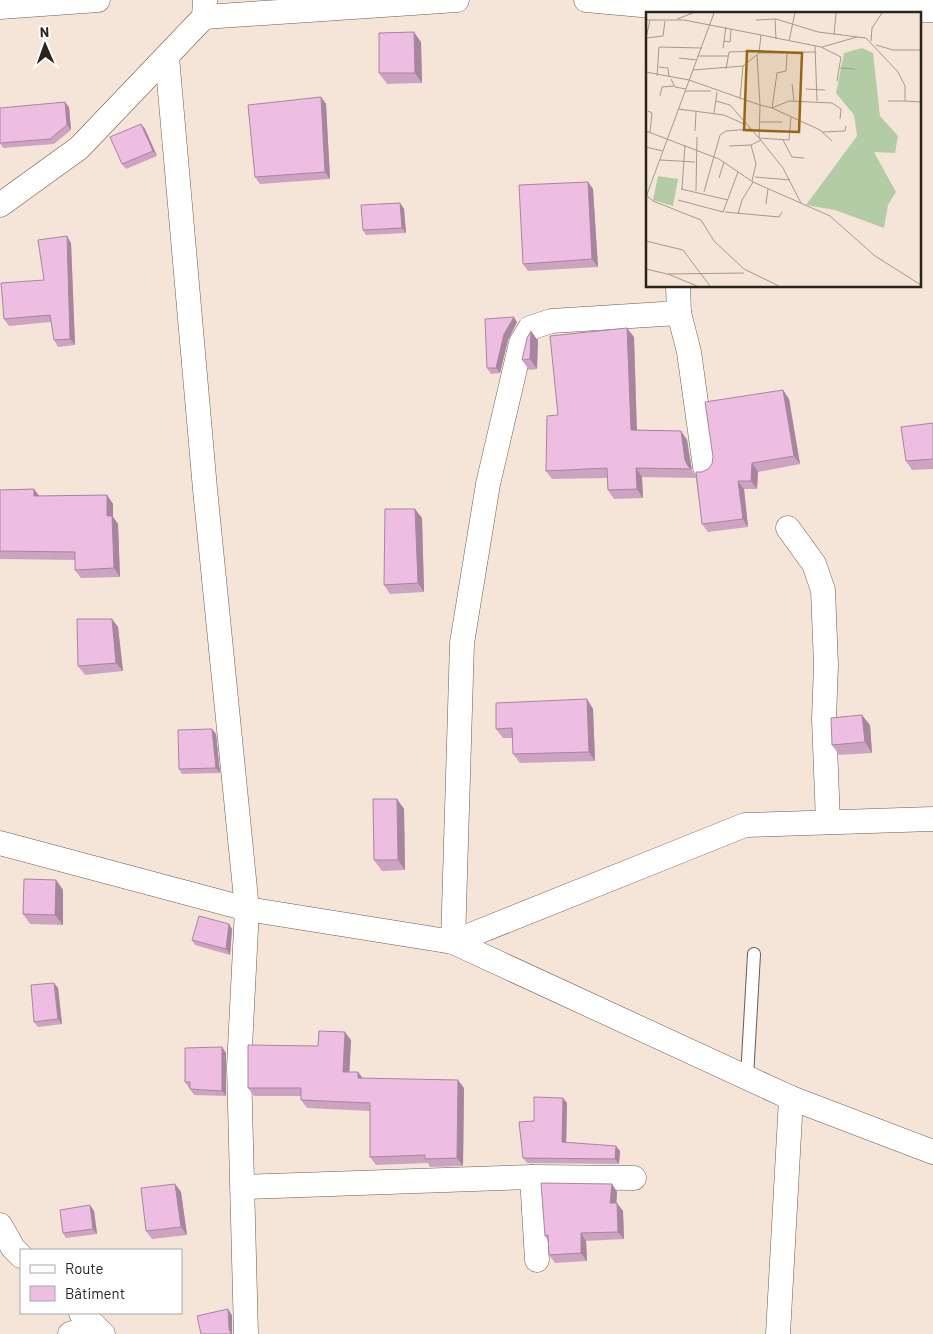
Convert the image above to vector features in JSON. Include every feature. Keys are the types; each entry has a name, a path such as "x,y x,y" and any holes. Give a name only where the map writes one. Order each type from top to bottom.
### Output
{"street":[{"path":"0,7 98,0"},
{"path":"0,205 79,148 167,57 205,8 457,0"},
{"path":"586,0 675,11 834,12 933,10"},
{"path":"167,57 206,489 247,909 240,1067 246,1334"},
{"path":"678,288 679,313 689,352 704,467"},
{"path":"453,942 462,643 488,484 521,342 530,328 550,321 679,313"},
{"path":"788,528 814,564 823,590 826,665 824,719 828,822"},
{"path":"453,942 744,825 933,819"},
{"path":"0,843 247,909 453,942 791,1098 933,1152"},
{"path":"778,1334 791,1098"},
{"path":"243,1187 532,1177 634,1178"},
{"path":"532,1177 537,1260"},
{"path":"0,1225 12,1249"},
{"path":"70,1334 93,1324"}],"lane":[{"path":"747,1077 754,954"}],"building":[{"path":"414,32 415,73 379,73 379,33"},
{"path":"321,97 325,172 255,177 248,105"},
{"path":"65,102 67,125 50,139 0,143 0,108"},
{"path":"141,124 153,151 122,164 110,137"},
{"path":"588,182 592,259 523,264 519,185"},
{"path":"400,203 402,228 363,230 361,205"},
{"path":"67,236 70,339 54,340 50,315 4,319 1,283 44,280 38,240"},
{"path":"514,317 504,334 496,368 487,368 485,319"},
{"path":"627,328 631,430 681,431 685,460 691,469 636,468 637,489 608,490 607,468 546,471 547,416 558,415 550,336"},
{"path":"531,331 530,359 522,360 527,338"},
{"path":"783,390 794,456 752,463 751,481 738,481 743,519 702,524 696,472 708,469 712,464 713,457 705,402"},
{"path":"933,423 933,459 906,461 901,427"},
{"path":"34,489 34,496 107,495 107,516 112,516 114,568 75,570 75,552 0,551 0,490"},
{"path":"385,509 415,509 418,583 384,585"},
{"path":"77,619 112,619 116,663 78,666"},
{"path":"587,699 589,752 513,754 512,728 496,729 496,703"},
{"path":"862,715 865,742 832,745 831,718"},
{"path":"212,729 216,768 179,769 178,730"},
{"path":"373,799 397,799 398,860 374,860"},
{"path":"24,879 56,880 55,915 23,914"},
{"path":"199,916 229,924 226,949 192,940"},
{"path":"54,983 58,1019 34,1022 31,985"},
{"path":"319,1031 345,1032 343,1072 358,1072 358,1078 458,1080 457,1158 425,1159 425,1155 370,1157 370,1103 301,1100 301,1088 248,1088 248,1045 318,1046"},
{"path":"222,1047 222,1091 190,1089 190,1082 185,1082 185,1048"},
{"path":"534,1097 563,1098 562,1142 616,1146 615,1159 523,1158 519,1122 534,1121"},
{"path":"541,1183 612,1184 610,1203 617,1203 618,1232 581,1233 581,1253 549,1255 548,1235 545,1236"},
{"path":"175,1184 181,1227 146,1231 141,1188"},
{"path":"90,1205 93,1229 63,1233 60,1210"},
{"path":"228,1309 231,1334 201,1334 197,1316"}]}
